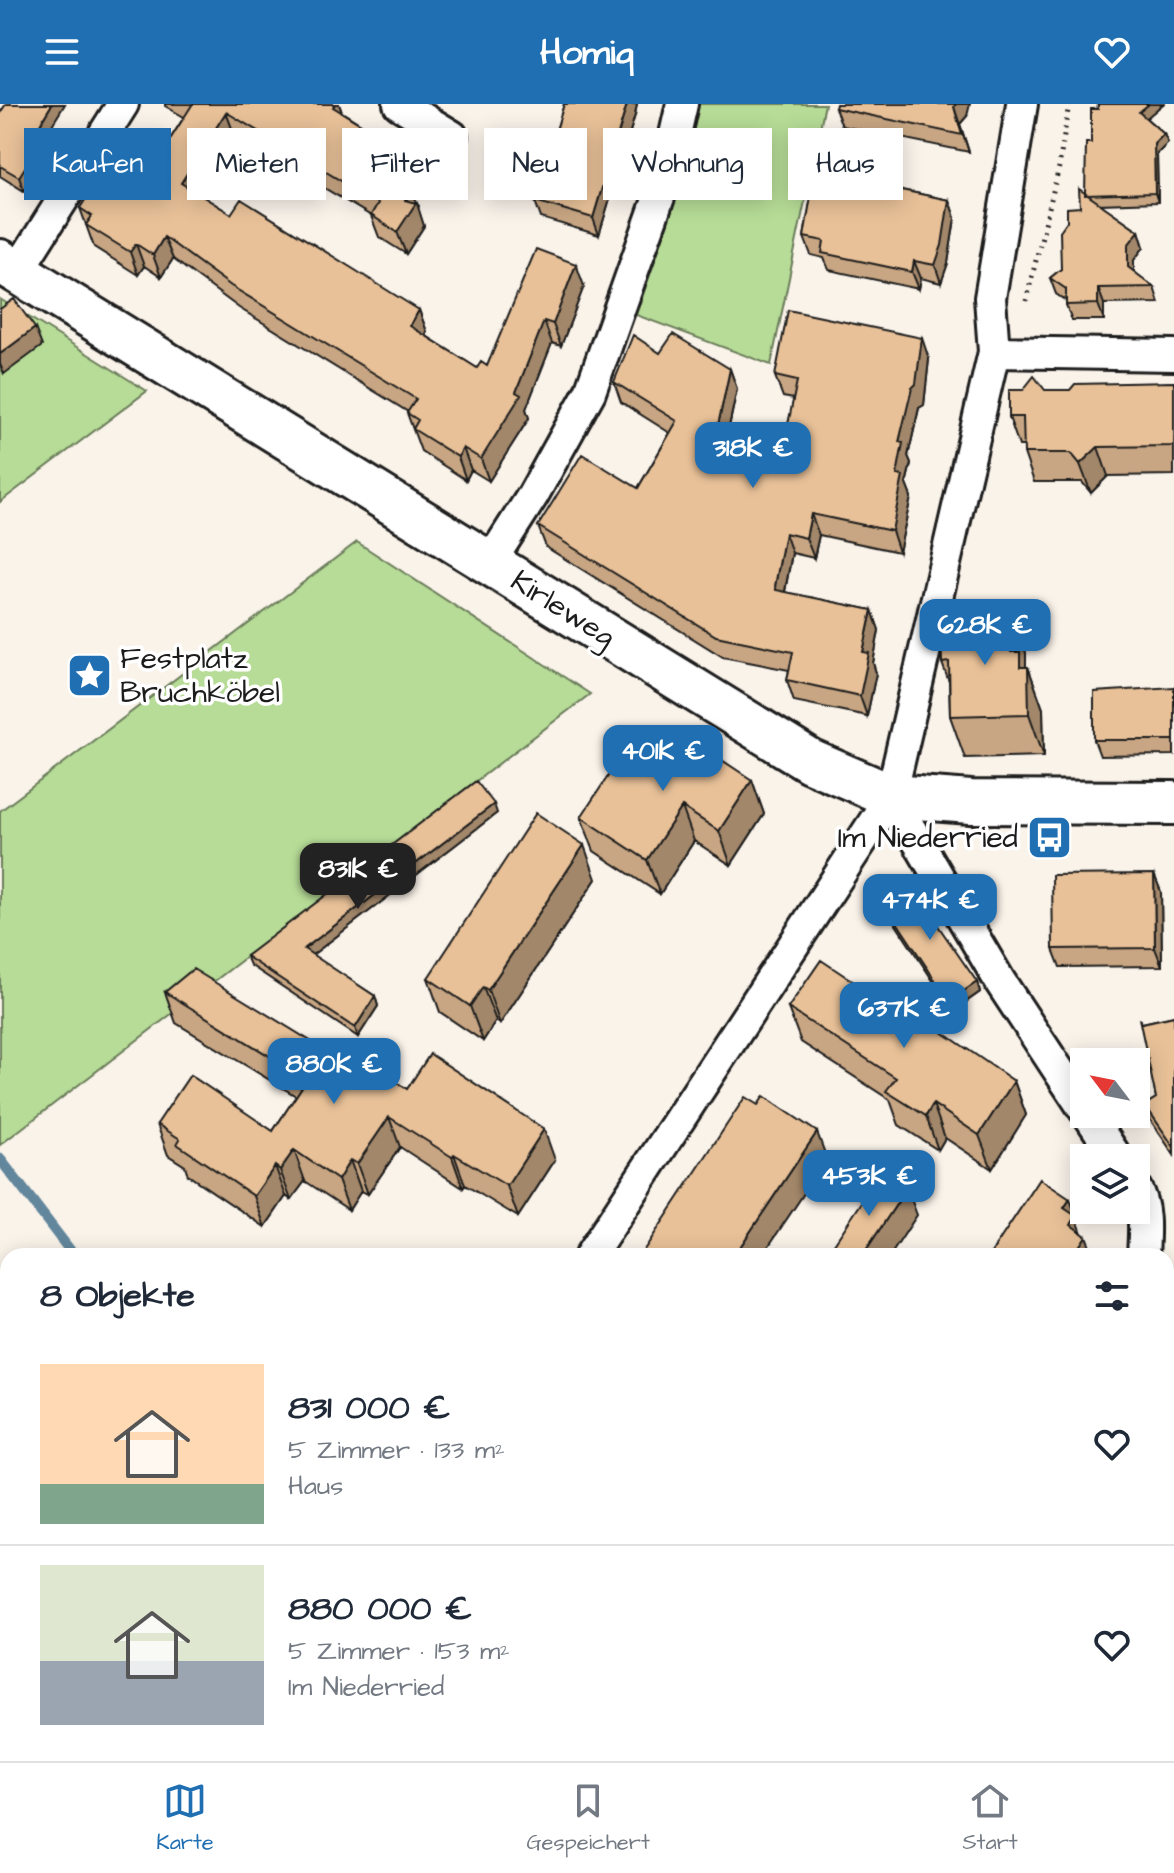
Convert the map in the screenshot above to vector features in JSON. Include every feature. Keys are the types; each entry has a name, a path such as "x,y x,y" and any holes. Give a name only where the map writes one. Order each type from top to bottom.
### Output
{"street":[{"path":"8,266 123,104"},
{"path":"489,564 533,495 590,392 664,183 682,104"},
{"path":"595,1248 891,796 994,352 990,298 1022,104"},
{"path":"407,106 440,128"},
{"name":"Kirleweg","path":"8,266 810,761 891,796 971,802 1174,803"},
{"path":"994,352 1174,355"},
{"path":"891,796 921,852 1001,983 1070,1088"},
{"path":"1142,1224 1143,1248"}],"green space":[{"path":"697,104 825,104 820,128 788,128 788,200 805,200 771,365 636,315 673,200 772,200 772,128 691,128"},
{"path":"0,299 147,391 0,502"},
{"path":"357,542 590,694 0,1145 0,811"}],"building":[{"path":"6,104 52,104 40,124 47,128 24,128 24,169 19,177 0,166 0,113"},
{"path":"335,104 333,107 367,128 342,128 342,181 326,172 326,128 253,128 226,112 216,128 187,128 187,174 181,183 187,187 187,200 208,200 231,214 243,200 419,310 410,326 477,368 481,362 487,366 536,249 576,264 553,324 544,321 516,392 521,395 481,459 463,448 458,457 413,429 418,420 407,413 416,399 231,286 164,237 153,255 136,244 130,252 86,225 92,216 80,208 85,200 171,200 171,138 192,105"},
{"path":"564,104 627,104 620,128 603,128 603,184 593,218 535,201 587,200 587,128 557,128"},
{"path":"836,104 956,104 954,107 962,135 835,108"},
{"path":"1098,104 1149,104 1139,112 1164,134 1154,144 1155,193 1085,195 1086,143 1091,143 1091,109 1098,109"},
{"path":"1079,189 1139,231 1128,245 1128,267 1154,287 1098,288 1098,304 1066,305 1066,289 1050,278 1061,269 1060,231 1067,221 1067,208 1080,207"},
{"path":"903,190 949,200 942,245 935,265 914,261 912,272 822,253 824,241 804,237 810,200 903,200"},
{"path":"373,200 416,203 397,232 371,215 378,203"},
{"path":"14,299 35,328 0,354 0,309"},
{"path":"788,310 922,338 916,384 912,388 899,442 903,443 897,475 903,476 892,531 811,514 806,538 785,533 775,586 776,590 872,610 863,652 869,653 860,696 787,680 793,652 716,636 538,526 582,454 638,488 677,421 614,382 633,335 660,353 673,334 730,369 717,430 784,444 797,381 775,376"},
{"path":"1034,376 1045,390 1070,390 1075,384 1174,382 1174,446 1098,447 1080,464 1071,453 1024,453 1023,417 1009,417 1009,390 1023,390"},
{"path":"1010,611 1011,652 1020,652 1020,667 1028,667 1029,714 950,716 949,662 942,663 941,628 965,627 965,612"},
{"path":"1174,687 1174,740 1094,740 1094,692"},
{"path":"638,731 681,759 693,741 752,780 719,831 682,807 647,860 581,817"},
{"path":"476,781 494,804 304,949 375,996 355,1028 246,956"},
{"path":"536,813 584,845 488,990 483,987 470,1006 428,978"},
{"path":"1154,874 1155,948 1053,949 1052,875"},
{"path":"905,878 977,982 949,1001 885,904"},
{"path":"821,960 926,1030 929,1023 1014,1081 979,1135 933,1104 926,1116 886,1091 896,1078 788,1008"},
{"path":"193,969 366,1075 372,1066 407,1089 430,1054 544,1129 507,1186 454,1154 452,1157 389,1117 357,1164 350,1160 338,1180 294,1150 280,1170 275,1166 254,1196 177,1144 180,1139 157,1124 190,1075 273,1131 307,1079 165,992"},
{"path":"1174,1016 1174,1147 1150,1112 1150,1102 1156,1098 1150,1070 1150,1048 1145,1048 1139,1018 1142,1023"},
{"path":"764,1096 817,1132 739,1248 645,1248 745,1097 758,1105"},
{"path":"882,1172 907,1188 867,1248 831,1248"},
{"path":"1040,1179 1070,1199 1064,1208 1070,1212 1070,1224 1086,1236 1078,1248 994,1248"}],"waterway":[{"path":"0,1159 68,1248"}],"place":[{"name":"Festplatz Bruchköbel","path":"89,676"},
{"name":"Im Niederried","path":"1049,838"}]}
